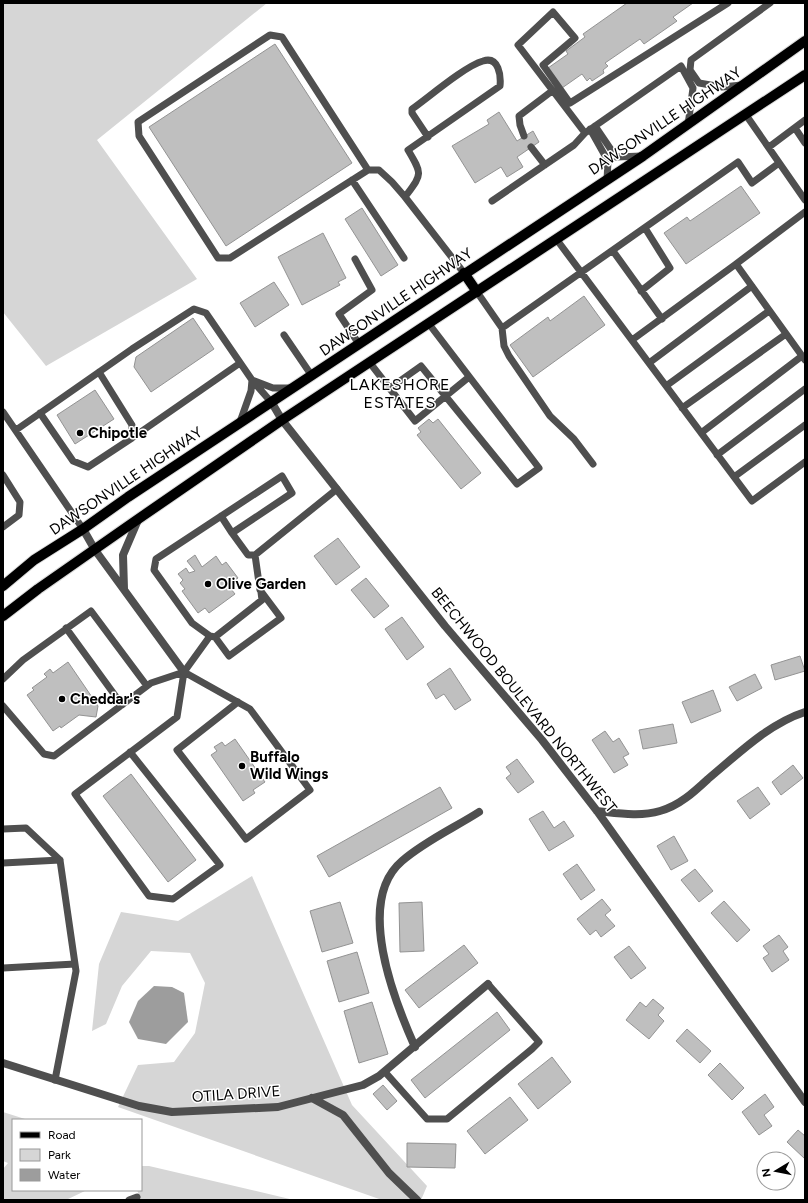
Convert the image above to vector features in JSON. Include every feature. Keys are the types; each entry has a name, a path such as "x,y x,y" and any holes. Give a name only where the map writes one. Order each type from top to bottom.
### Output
{"main road":[{"name":"DAWSONVILLE HIGHWAY","path":"3,586 34,560 295,388 464,273 607,180 688,125 805,41"},
{"path":"3,616 38,589 140,517 282,420 805,75"},
{"path":"464,273 477,292"}],"street":[{"name":"BEECHWOOD BOULEVARD NORTHWEST","path":"272,403 282,420 445,626 542,740 597,811 805,1102"},
{"path":"124,590 123,555 140,517"},
{"path":"83,529 95,550 184,672"},
{"path":"597,811 639,814 660,811 671,807 690,795 763,735 805,712"},
{"path":"415,1047 400,1013 383,955 379,930 382,901 388,878 401,861 479,812"},
{"name":"OTILA DRIVE","path":"3,1064 139,1106 172,1112 278,1107 363,1085 385,1072 488,984"},
{"path":"312,1098 343,1115 389,1173 417,1200"}],"lane":[{"path":"642,156 616,157 552,91 518,45 554,12 575,38 543,65 570,104 728,3"},
{"path":"746,84 722,87 699,83 690,70 691,60 770,3"},
{"path":"368,170 282,37 270,35 138,122 139,136 218,258 230,258 368,170 379,170 405,197 464,273"},
{"path":"405,197 419,176 419,169 408,150 500,86 501,74 498,67 490,61 484,60 469,68 412,109 412,113 428,136"},
{"path":"492,201 574,145 590,129 681,66 693,88 688,125"},
{"path":"524,136 520,125 519,116 552,91"},
{"path":"746,115 805,200"},
{"path":"769,148 805,120"},
{"path":"795,128 805,143"},
{"path":"590,129 608,161 607,180"},
{"path":"531,147 545,165"},
{"path":"502,328 738,162 752,183 779,163"},
{"path":"352,180 404,258"},
{"path":"632,340 805,212"},
{"path":"641,291 670,268 645,228"},
{"path":"557,240 752,502 805,462"},
{"path":"613,251 662,319"},
{"path":"355,259 372,290 339,314 360,344"},
{"path":"701,433 804,358 736,264"},
{"path":"649,363 752,286"},
{"path":"477,292 502,328 504,346 509,356 550,416 574,439 593,464"},
{"path":"16,430 194,309 206,313 252,380 272,403"},
{"path":"666,386 769,311"},
{"path":"390,388 421,366 517,484 539,468 429,324"},
{"path":"682,408 786,334"},
{"path":"284,335 312,376"},
{"path":"40,413 73,461 88,467 240,363"},
{"path":"370,363 415,421 468,377"},
{"path":"100,372 132,425 132,438"},
{"path":"252,380 273,388 295,388"},
{"path":"239,424 251,391 252,380"},
{"path":"717,454 805,389"},
{"path":"4,416 16,430 83,529"},
{"path":"734,477 805,425"},
{"path":"3,475 20,502 19,515 3,527"},
{"path":"232,533 292,493 282,476 156,559 154,570 192,623 212,636 228,656 281,618 260,590"},
{"path":"221,516 248,554 255,555 337,489"},
{"path":"130,752 220,865 173,898 149,896 75,794 130,752 177,717 184,672 212,636 262,600 255,555"},
{"path":"3,678 23,660 91,611 147,686"},
{"path":"66,628 122,705"},
{"path":"3,706 44,754 54,756 147,686 184,672 238,702 250,709 310,790 246,839 177,750 238,702"},
{"path":"3,829 26,828 60,860 76,971 55,1080"},
{"path":"3,863 60,860"},
{"path":"3,968 75,964"},
{"path":"385,1072 427,1119 447,1119 532,1049 539,1042 488,984"},
{"path":"129,1200 137,1197"}],"green space":[{"path":"3,3 267,3 97,140 197,279 46,366 3,312"},
{"path":"252,876 352,1105 427,1186 421,1200 382,1200 118,1107 138,1065 174,1062 195,1033 205,983 190,953 151,951 122,986 106,1024 92,1031 99,964 121,912 178,921"},
{"path":"3,1112 25,1119 12,1119 12,1191 85,1191 66,1200 3,1200 3,1169 8,1163 3,1161"},
{"path":"142,1166 149,1166 294,1200 141,1200 137,1191 142,1191"}],"water":[{"path":"154,986 172,987 184,993 188,1022 166,1044 138,1039 129,1022 138,1001"}],"building":[{"path":"627,3 693,3 673,17 677,21 644,44 640,39 605,63 608,66 603,70 604,73 592,81 590,78 587,81 582,74 562,88 548,68 568,54 566,51 585,37 583,34"},
{"path":"275,44 352,163 226,246 149,127"},
{"path":"499,112 517,141 533,131 539,142 517,157 523,167 507,177 501,167 475,183 452,146 489,124 487,120"},
{"path":"741,186 760,213 686,264 664,233 687,217 690,221"},
{"path":"362,208 398,265 381,276 345,219"},
{"path":"323,233 346,278 338,282 340,285 302,305 278,257"},
{"path":"274,282 289,305 255,327 240,303"},
{"path":"584,296 605,325 533,377 510,345 548,317 550,321"},
{"path":"193,318 214,349 151,392 134,367 136,357"},
{"path":"95,390 114,419 75,444 57,415"},
{"path":"429,419 433,423 438,419 481,473 461,489 417,435 421,432 418,428"},
{"path":"338,538 360,567 336,585 314,556"},
{"name":"Olive Garden","path":"195,555 202,567 216,556 222,565 226,562 238,578 234,581 237,585 231,589 235,594 209,613 205,608 198,613 182,591 185,589 180,583 183,580 178,574 186,568 189,573 195,571 187,561"},
{"path":"366,578 389,606 374,618 351,590"},
{"path":"402,617 424,647 407,660 385,629"},
{"path":"800,656 805,671 775,680 771,665"},
{"name":"Cheddar's","path":"68,662 98,706 96,717 79,715 61,728 60,726 53,731 27,695 34,690 32,688 47,677 44,674 50,669 53,673"},
{"path":"450,668 471,700 455,710 444,694 436,699 427,684"},
{"path":"755,674 762,688 737,701 729,687"},
{"path":"713,690 721,711 691,723 682,702"},
{"path":"673,724 677,743 643,749 639,730"},
{"path":"605,731 613,742 619,738 629,754 623,757 628,765 614,773 592,740"},
{"path":"235,739 265,782 253,790 255,793 243,801 211,755 217,751 214,747 222,742 225,746"},
{"path":"517,759 534,782 518,793 506,778 511,774 506,767"},
{"path":"793,765 803,778 781,795 772,782"},
{"path":"131,774 196,860 168,882 103,796"},
{"path":"440,787 452,808 329,877 317,856"},
{"path":"758,787 770,804 750,819 737,801"},
{"path":"543,811 554,828 564,821 574,836 549,851 529,819"},
{"path":"674,836 688,861 671,870 657,846"},
{"path":"577,864 595,890 581,900 563,874"},
{"path":"695,869 713,891 699,902 681,880"},
{"path":"602,899 611,910 605,915 615,926 601,937 596,930 590,935 577,919"},
{"path":"724,901 750,930 737,942 711,913"},
{"path":"340,902 353,943 322,952 310,911"},
{"path":"422,902 424,951 400,952 399,903"},
{"path":"779,935 788,947 783,951 789,960 772,972 763,958 769,954 763,946"},
{"path":"464,945 478,963 419,1008 405,990"},
{"path":"629,946 646,968 631,979 614,957"},
{"path":"357,952 369,993 339,1002 327,961"},
{"path":"653,999 664,1008 658,1015 664,1021 649,1039 626,1020 640,1002 646,1007"},
{"path":"372,1002 388,1054 359,1063 344,1011"},
{"path":"497,1012 510,1030 425,1098 411,1080"},
{"path":"687,1029 711,1051 700,1063 676,1041"},
{"path":"552,1057 571,1082 538,1109 518,1084"},
{"path":"720,1063 744,1088 732,1100 708,1075"},
{"path":"383,1085 397,1101 387,1110 373,1094"},
{"path":"765,1094 774,1107 764,1115 772,1126 759,1135 742,1112"},
{"path":"510,1097 528,1120 485,1154 467,1131"},
{"path":"798,1130 805,1136 805,1159 787,1142"},
{"path":"407,1143 456,1144 455,1168 407,1167"}],"place":[{"name":"Chipotle","path":"80,433"},
{"name":"Olive Garden","path":"208,584"},
{"name":"Cheddar's","path":"62,699"},
{"name":"Buffalo Wild Wings","path":"242,766"}],"district":[{"name":"LAKESHORE ESTATES","path":"400,393"}]}
